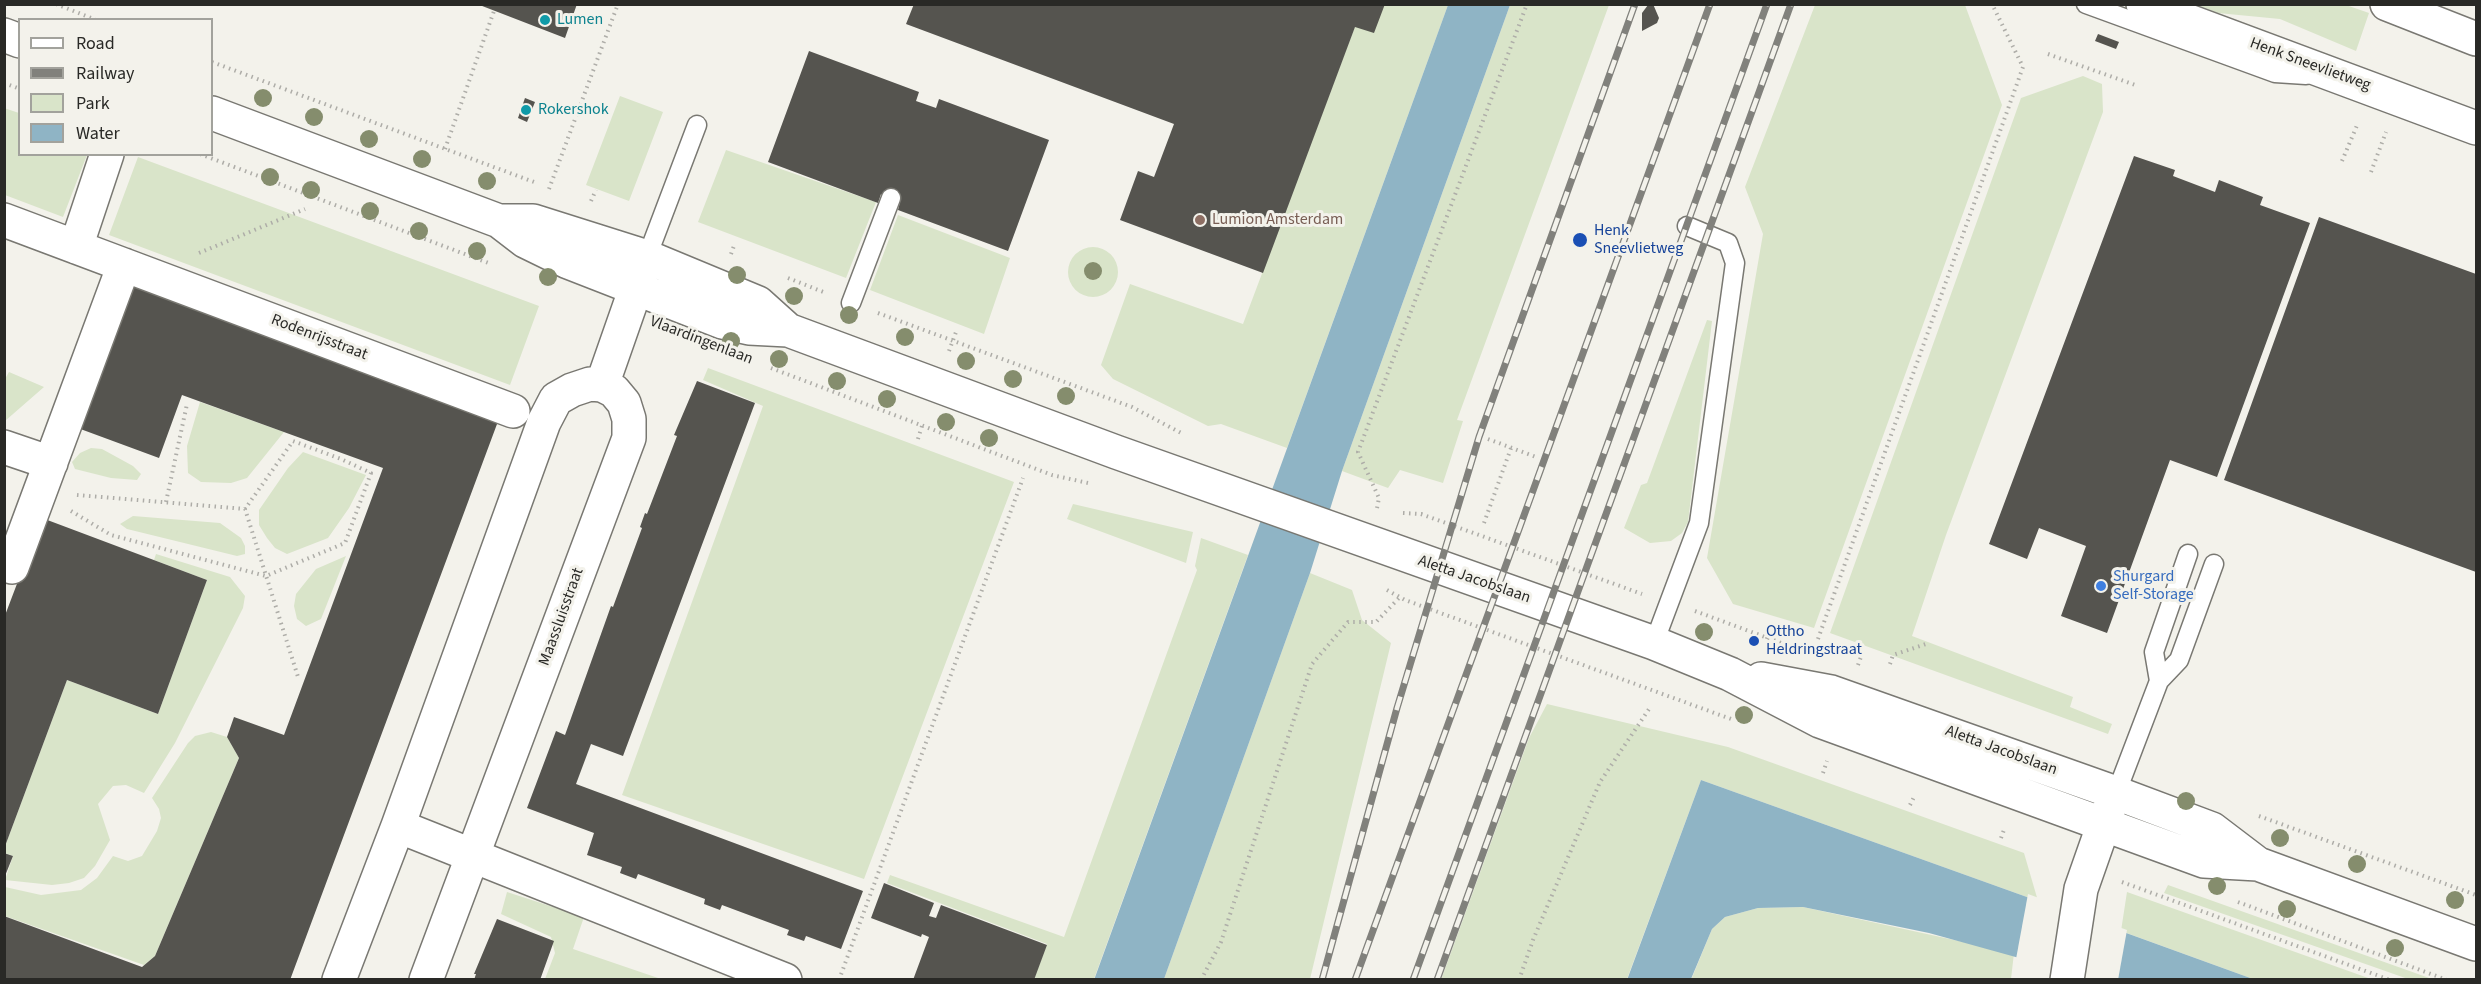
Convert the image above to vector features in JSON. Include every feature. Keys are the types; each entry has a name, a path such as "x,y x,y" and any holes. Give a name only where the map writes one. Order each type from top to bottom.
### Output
{"street":[{"name":"Henk Sneevlietweg","path":"2143,4 2476,128"},
{"path":"2387,4 2476,39"},
{"name":"Vlaardingenlaan","path":"213,113 499,221 525,241 568,262 722,322 749,328 788,330 1116,452 1217,487"},
{"path":"76,247 106,156"},
{"name":"Vlaardingenlaan","path":"499,221 533,221 646,257 758,303 788,330"},
{"name":"Rodenrijsstraat","path":"7,228 76,247 513,411"},
{"path":"339,980 398,826 544,422 556,399 581,387 602,385 646,257"},
{"path":"12,567 46,477 136,269"},
{"name":"Maassluisstraat","path":"426,980 629,438 629,419 624,403 614,391 602,385"},
{"path":"4,447 46,477"},
{"name":"Aletta Jacobslaan","path":"1217,487 1365,542 1654,643 1730,674 1820,721 2110,809 2204,861 2259,864 2476,944"},
{"path":"2067,980 2084,879 2110,809"},
{"path":"398,826 784,980"}],"lane":[{"path":"2086,4 2275,73 2340,76"},
{"path":"646,257 697,125"},
{"path":"851,303 891,198"},
{"path":"1654,643 1700,523 1735,263 1728,243 1687,226"},
{"path":"2160,681 2154,652 2188,554"},
{"path":"2110,809 2160,681 2179,660 2214,564"}],"path":[{"path":"56,4 91,18"},
{"path":"549,188 618,4"},
{"path":"1376,512 1379,498 1358,452 1527,4"},
{"path":"1818,639 2023,67 1992,4"},
{"path":"445,149 494,11"},
{"path":"2048,54 2138,86"},
{"path":"205,156 501,268"},
{"path":"136,269 305,209"},
{"name":"Vlaardingenlaan","path":"765,366 1052,475 1098,485"},
{"path":"166,502 187,404"},
{"path":"1488,439 1536,457"},
{"path":"46,477 111,535 266,576 345,543 371,473 342,459 293,441 245,509"},
{"path":"1484,523 1511,448"},
{"path":"46,477 166,502 245,509"},
{"path":"839,980 1023,478"},
{"path":"245,509 299,680"},
{"path":"1201,980 1221,942 1312,664 1348,622 1376,622 1400,597"},
{"path":"1765,645 1771,622"},
{"path":"1890,664 1893,656 1929,643"},
{"path":"1519,980 1533,940 1600,782 1649,710"},
{"path":"2084,879 2390,980"}],"green space":[{"path":"1363,5 1448,5 1287,448 1221,424 1208,426 1113,379 1101,365 1130,284 1243,324"},
{"path":"1510,5 1609,5 1457,420 1463,421 1443,483 1400,470 1388,488 1342,471"},
{"path":"1815,5 1965,5 2002,105 1814,628 1733,604 1707,558 1763,234 1745,187"},
{"path":"2198,5 2346,5 2369,13 2356,51 2280,19 2218,13"},
{"path":"2083,76 2102,84 2103,112 1946,535 1912,636 2073,697 2070,707 2112,724 2108,734 1830,633 2021,98"},
{"path":"620,96 663,112 629,201 586,185"},
{"path":"4,108 18,113 18,156 87,156 63,217 5,195"},
{"path":"726,150 876,202 846,278 698,222"},
{"path":"138,157 539,306 510,385 109,235"},
{"path":"898,215 1010,258 984,334 870,290"},
{"path":"1093,247 1102,249 1113,258 1118,272 1116,281 1107,292 1093,297 1084,295 1073,286 1068,272 1070,263 1079,252"},
{"path":"1707,320 1712,321 1688,522 1682,533 1671,541 1650,543 1624,528 1641,485 1647,483"},
{"path":"708,368 1014,482 864,879 622,795 763,406 703,380"},
{"path":"9,372 44,387 5,421 5,379"},
{"path":"200,402 284,432 247,478 231,483 201,482 188,473 187,446"},
{"path":"91,448 102,449 133,466 141,474 137,480 111,478 75,469 72,462 80,453"},
{"path":"303,452 366,475 349,508 328,538 287,554 275,548 267,538 259,525 259,510 288,468"},
{"path":"1073,504 1193,532 1186,563 1067,519"},
{"path":"133,516 220,523 241,538 245,546 245,554 237,556 127,529 120,524"},
{"path":"1201,538 1248,555 1094,979 1034,979 1047,944 887,883 890,875 1064,937 1197,570 1195,566"},
{"path":"156,554 230,577 245,596 243,608 175,743 144,793 126,785 113,786 98,804 110,840 95,866 84,878 69,883 52,885 5,880 13,856 5,853 4,849 67,680 158,714 207,580 154,560"},
{"path":"346,556 321,619 306,626 297,619 294,606 296,594 316,569"},
{"path":"1310,573 1352,590 1362,620 1391,643 1310,979 1164,979"},
{"path":"1547,704 1728,747 2024,853 2038,901 1701,780 1627,979 1441,980 1529,738"},
{"path":"211,732 227,737 239,758 155,956 144,965 5,916 5,887 41,895 81,890 97,878 113,856 128,861 142,856 157,831 161,818 159,809 152,798 188,743 195,736"},
{"path":"2168,885 2432,979 2408,979 2164,893"},
{"path":"507,892 584,917 573,949 661,979 545,979 555,953 551,937 501,914"},
{"path":"2127,892 2371,979 2253,979 2121,931"},
{"path":"1803,907 2014,953 2011,979 1691,980 1712,929 1725,917 1758,908"}],"water":[{"path":"1448,5 1510,5 1342,471 1310,573 1164,979 1094,980"},
{"path":"1701,780 2253,979 2095,979 1929,933 1803,907 1758,908 1725,917 1712,929 1691,979 1627,980"}],"pier":[{"path":"2028,894 2127,930 2118,980 2085,980 2016,959"}],"building":[{"name":"Lumen","path":"477,4 577,4 565,38"},
{"path":"914,4 1385,4 1374,33 1355,27 1263,273 1120,220 1138,171 1154,177 1174,124 906,24"},
{"path":"1653,4 1659,18 1657,23 1642,31 1642,13 1648,5"},
{"path":"2098,34 2119,42 2116,49 2095,41"},
{"path":"809,51 919,92 916,101 936,108 939,99 1049,140 1008,251 898,210 900,202 881,194 878,203 768,162"},
{"name":"Rokershok","path":"525,98 535,102 527,122 518,118"},
{"path":"2134,156 2175,170 2173,176 2215,192 2219,180 2263,197 2260,205 2310,223 2217,477 2170,460 2107,633 2061,616 2086,546 2039,528 2027,559 1989,544"},
{"path":"2319,217 2476,274 2476,572 2224,480"},
{"path":"130,278 500,416 290,980 4,980 4,916 142,967 155,956 239,758 227,737 234,717 284,735 383,468 182,395 159,458 75,427"},
{"path":"697,381 755,403 623,756 591,744 576,784 863,891 841,949 806,936 804,941 787,935 789,930 722,905 720,910 704,904 705,899 638,874 636,879 620,873 622,867 587,855 594,833 527,808 556,731 565,735 611,606 613,607 642,528 640,527 645,513 647,514 677,436 674,435"},
{"path":"42,518 207,580 158,714 67,680 4,849 4,618"},
{"path":"4,853 13,856 5,876 4,876"},
{"path":"884,883 934,903 929,916 936,918 941,905 1047,945 1034,980 913,980 929,937 922,934 921,937 871,918"},
{"path":"497,919 554,941 540,980 474,980 476,974 474,974"}],"railway":[{"path":"1322,980 1397,708 1479,437 1635,4"},
{"path":"1355,980 1710,4"},
{"path":"1413,980 1767,4"},
{"path":"1437,980 1791,4"}],"place":[{"name":"Lumen","path":"545,20"},
{"name":"Rokershok","path":"526,110"},
{"name":"Lumion Amsterdam","path":"1200,220"},
{"name":"Henk Sneevlietweg","path":"1580,240"},
{"name":"Shurgard Self-Storage","path":"2101,586"},
{"name":"Ottho Heldringstraat","path":"1754,641"}]}
